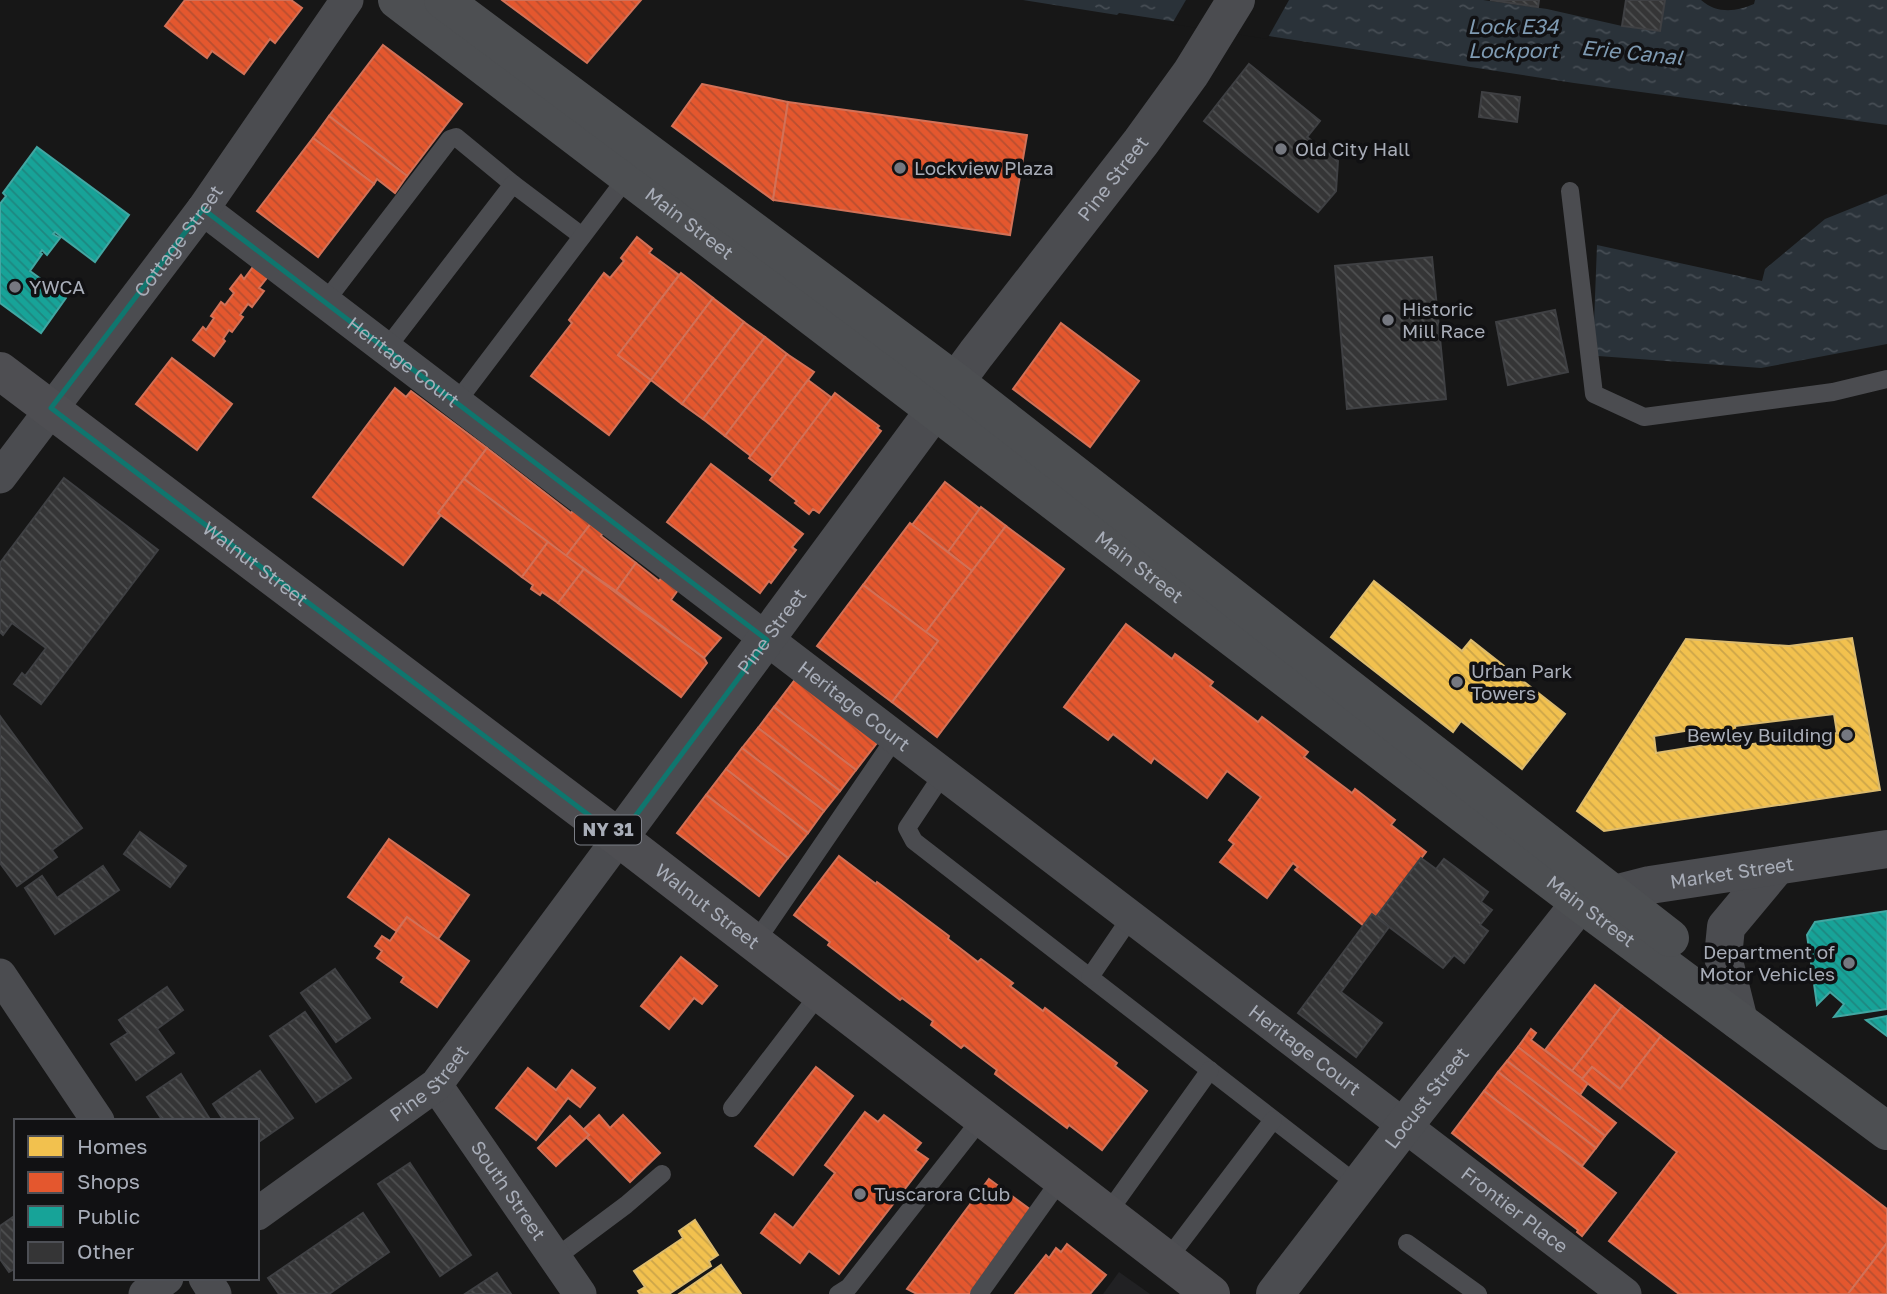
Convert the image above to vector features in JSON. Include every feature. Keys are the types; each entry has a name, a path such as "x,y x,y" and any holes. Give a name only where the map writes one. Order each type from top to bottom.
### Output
{"highway":[{"name":"Walnut Street","path":"0,371 619,838 1211,1294"}],"main road":[{"name":"Main Street","path":"397,0 628,176 946,396"},
{"name":"Main Street","path":"443,0 946,396 1597,899 1739,1021 1887,1131"},
{"name":"Main Street","path":"1597,899 1728,982 1887,1100"}],"street":[{"name":"Cottage Street","path":"0,477 203,209 347,0"},
{"name":"Pine Street","path":"259,1213 436,1085 946,396 1191,73 1236,0"},
{"name":"Heritage Court","path":"203,209 1404,1126"},
{"name":"Market Street","path":"1597,899 1650,885 1887,849"},
{"path":"1739,1021 1723,957 1726,927 1776,867"},
{"name":"Locust Street","path":"1275,1294 1404,1126 1597,899"},
{"path":"0,975 97,1119"},
{"name":"South Street","path":"436,1085 580,1294"},
{"name":"Frontier Place","path":"1404,1126 1625,1294"},
{"path":"145,1294 164,1280"}],"lane":[{"path":"325,302 450,139 456,137 582,236"},
{"path":"456,403 628,176"},
{"path":"386,349 513,184"},
{"path":"1570,191 1594,394 1644,417 1833,392 1887,379"},
{"path":"755,943 895,738"},
{"path":"943,774 907,828 914,841 1358,1185"},
{"path":"1090,977 1131,917"},
{"path":"732,1108 820,993"},
{"path":"1107,1214 1210,1070"},
{"path":"838,1294 849,1287 982,1118"},
{"path":"1167,1260 1273,1120"},
{"path":"555,1258 626,1205 662,1174"},
{"path":"979,1294 1061,1179"},
{"path":"1407,1243 1478,1294"}],"highlighted area":[{"path":"203,209 767,640 619,838 51,408"}],"shaded area":[{"path":"1119,1272 1150,1294 1103,1294"}],"water":[{"path":"1023,0 1483,0 1547,9 1622,26 1660,31 1665,0 1701,0 1720,10 1734,10 1754,4 1755,0 1887,0 1887,125 1574,83"},
{"path":"1887,194 1887,344 1761,368 1598,356 1594,323 1597,245 1762,281 1765,269 1825,219"}],"pier":[{"path":"1186,0 1289,0 1267,39 1172,24"}],"building: Homes":[{"name":"Urban Park Towers","path":"1374,581 1462,651 1471,640 1565,714 1522,769 1461,721 1453,732 1331,637"},
{"name":"Bewley Building","path":"1852,638 1880,790 1604,831 1577,811 1686,639 1789,646","holes":["1834,714 1837,733 1737,746 1735,726","1703,728 1706,745 1656,753 1654,736"]},
{"path":"695,1220 718,1255 709,1261 711,1266 669,1294 640,1294 638,1291 645,1287 634,1271 683,1238 679,1231"},
{"path":"721,1265 741,1294 679,1294"}],"building: Shops":[{"path":"185,0 291,0 302,8 275,43 270,39 244,74 212,51 207,58 165,26"},
{"path":"502,0 641,0 587,63"},
{"path":"383,45 462,104 407,176 329,116"},
{"path":"702,84 788,102 773,200 672,126"},
{"name":"Lockview Plaza","path":"788,102 1027,135 1010,235 773,200"},
{"path":"329,116 407,176 395,193 377,179 374,184 313,138"},
{"path":"313,138 374,184 318,257 257,211"},
{"path":"637,237 652,249 649,253 679,275 618,355 651,380 609,435 531,376 572,323 569,320 604,273 610,278 624,261 621,258"},
{"path":"255,264 270,274 259,288 264,291 252,307 248,304 240,315 243,317 232,332 229,330 214,356 193,340 203,327 206,330 214,318 211,316 221,302 225,305 234,293 230,289 241,275 244,279"},
{"path":"681,273 713,298 651,380 618,355"},
{"path":"713,298 744,322 682,404 651,380"},
{"path":"744,322 765,337 703,419 682,404"},
{"path":"1061,323 1139,381 1090,447 1013,389"},
{"path":"765,337 787,354 725,436 703,419"},
{"path":"787,354 814,372 751,456 725,436"},
{"path":"172,358 232,404 197,450 136,404"},
{"path":"808,380 832,398 773,476 749,458"},
{"path":"395,388 406,397 411,391 487,448 403,565 313,497"},
{"path":"835,393 879,426 877,428 881,431 819,513 813,509 809,514 770,480"},
{"path":"487,448 571,513 574,509 592,522 566,556 464,479"},
{"path":"711,464 803,534 792,547 796,550 760,593 667,522"},
{"path":"464,479 548,542 522,577 438,513"},
{"path":"945,482 980,509 948,552 912,525"},
{"path":"981,507 1006,526 972,571 948,552"},
{"path":"592,522 604,531 601,536 636,563 616,591 566,556"},
{"path":"910,523 972,571 926,632 863,585"},
{"path":"1006,526 1064,569 937,737 892,702 938,641 926,632"},
{"path":"548,542 584,569 558,603 542,592 540,595 531,589 533,585 522,577"},
{"path":"636,563 659,581 662,577 678,590 671,600 721,638 704,658 616,591"},
{"path":"584,569 704,658 707,663 681,697 558,603"},
{"path":"863,585 938,641 892,702 817,646"},
{"path":"1126,624 1172,659 1175,654 1213,682 1210,686 1258,722 1262,717 1308,752 1304,757 1352,793 1355,789 1395,820 1391,825 1426,852 1376,917 1372,914 1364,926 1295,870 1298,867 1293,863 1267,898 1220,862 1234,844 1229,840 1261,797 1227,771 1207,798 1154,758 1151,763 1113,734 1108,740 1064,707"},
{"path":"797,677 877,743 856,770 774,707"},
{"path":"774,707 856,770 840,791 758,728"},
{"path":"758,728 840,791 824,811 742,748"},
{"path":"742,748 824,811 808,833 726,769"},
{"path":"726,769 808,833 788,858 706,795"},
{"path":"706,795 788,858 759,896 677,833"},
{"path":"389,839 469,895 438,939 407,917 396,931 348,897"},
{"path":"839,856 949,936 948,939 978,962 981,959 1013,983 1010,986 1043,1011 1045,1008 1117,1063 1115,1066 1147,1091 1102,1150 1069,1125 1067,1128 995,1074 997,1070 964,1045 961,1048 931,1025 933,1021 902,998 900,1000 828,945 830,942 794,915"},
{"path":"407,917 469,961 437,1007 401,982 404,977 377,958 382,951 375,946 382,936 390,941"},
{"path":"681,957 717,986 702,1004 694,998 669,1029 641,1006"},
{"path":"1595,985 1622,1006 1572,1071 1545,1050"},
{"path":"1622,1006 1661,1036 1620,1089 1592,1067 1582,1079 1572,1071"},
{"path":"1531,1029 1536,1033 1531,1040 1588,1083 1580,1095 1518,1047"},
{"path":"1661,1036 1887,1209 1887,1243 1848,1294 1679,1294 1609,1241 1677,1152 1582,1079 1592,1067 1620,1089"},
{"path":"1518,1047 1616,1123 1605,1136 1507,1061"},
{"path":"1507,1061 1605,1136 1596,1148 1498,1072"},
{"path":"816,1067 853,1096 793,1175 755,1146"},
{"path":"528,1068 556,1090 572,1070 595,1088 580,1107 568,1098 536,1140 496,1108"},
{"path":"1498,1072 1596,1148 1582,1166 1484,1091"},
{"path":"1484,1091 1616,1193 1582,1236 1578,1230 1452,1133"},
{"name":"Tuscarora Club","path":"865,1112 878,1122 884,1115 921,1143 915,1150 928,1159 839,1274 809,1251 800,1263 761,1233 775,1214 793,1228 835,1173 825,1165"},
{"path":"599,1115 610,1128 623,1115 660,1153 630,1182 586,1137 589,1135 583,1130"},
{"path":"570,1116 589,1135 556,1166 538,1148"},
{"path":"989,1179 1035,1213 970,1294 917,1294 907,1289"},
{"path":"1887,1243 1887,1294 1848,1294"},
{"path":"1067,1244 1106,1275 1090,1294 1015,1294 1046,1255 1049,1258 1056,1248 1061,1252"}],"building: Public":[{"path":"37,147 129,215 95,262 55,232 53,234 60,238 47,255 42,250 30,271 56,287 66,298 41,333 0,303 0,204 6,196 3,193"},
{"name":"Department of Motor Vehicles","path":"1887,911 1887,1009 1834,1017 1844,1004 1830,992 1817,1005 1807,935 1815,922"},
{"path":"1887,1016 1887,1036 1866,1020"}],"building: Other":[{"path":"1490,0 1539,0 1538,7"},
{"path":"1626,0 1665,0 1660,31 1622,26"},
{"name":"Old City Hall","path":"1249,64 1320,121 1307,137 1338,161 1336,191 1318,212 1204,121"},
{"path":"1482,92 1520,97 1517,122 1479,117"},
{"name":"Historic Mill Race","path":"1432,257 1446,399 1347,409 1335,266"},
{"path":"1555,310 1568,372 1508,385 1496,322"},
{"path":"64,478 158,550 41,704 14,684 22,673 25,676 46,648 12,623 3,635 0,632 0,563"},
{"path":"0,716 82,828 52,850 57,857 17,886 0,863"},
{"path":"140,832 186,866 170,887 124,854"},
{"path":"1421,858 1436,869 1444,859 1488,892 1481,902 1492,910 1480,925 1488,931 1464,963 1454,955 1443,968 1376,917"},
{"path":"103,866 119,890 55,934 25,888 42,876 57,898"},
{"path":"1372,914 1389,927 1341,992 1382,1023 1356,1057 1298,1013"},
{"path":"335,969 370,1018 336,1042 301,993"},
{"path":"167,987 183,1010 157,1029 174,1053 136,1080 111,1044 128,1033 119,1020"},
{"path":"305,1012 351,1078 316,1102 270,1036"},
{"path":"260,1071 293,1118 259,1142 259,1119 223,1119 213,1104"},
{"path":"181,1074 210,1119 162,1119 147,1097"},
{"path":"410,1163 471,1255 440,1276 378,1184"},
{"path":"363,1213 389,1252 329,1294 279,1294 268,1278"},
{"path":"14,1216 14,1269 9,1272 0,1259 0,1226"},
{"path":"497,1273 511,1294 465,1294"}],"place":[{"name":"Old City Hall","path":"1281,149"},
{"name":"Lockview Plaza","path":"900,168"},
{"name":"YWCA","path":"15,287"},
{"name":"Historic Mill Race","path":"1388,320"},
{"name":"Urban Park Towers","path":"1457,682"},
{"name":"Bewley Building","path":"1847,735"},
{"name":"Department of Motor Vehicles","path":"1849,963"},
{"name":"Tuscarora Club","path":"860,1194"}],"water label":[{"name":"Lock E34 Lockport","path":"1513,39"},
{"name":"Erie Canal","path":"1632,53"}]}
